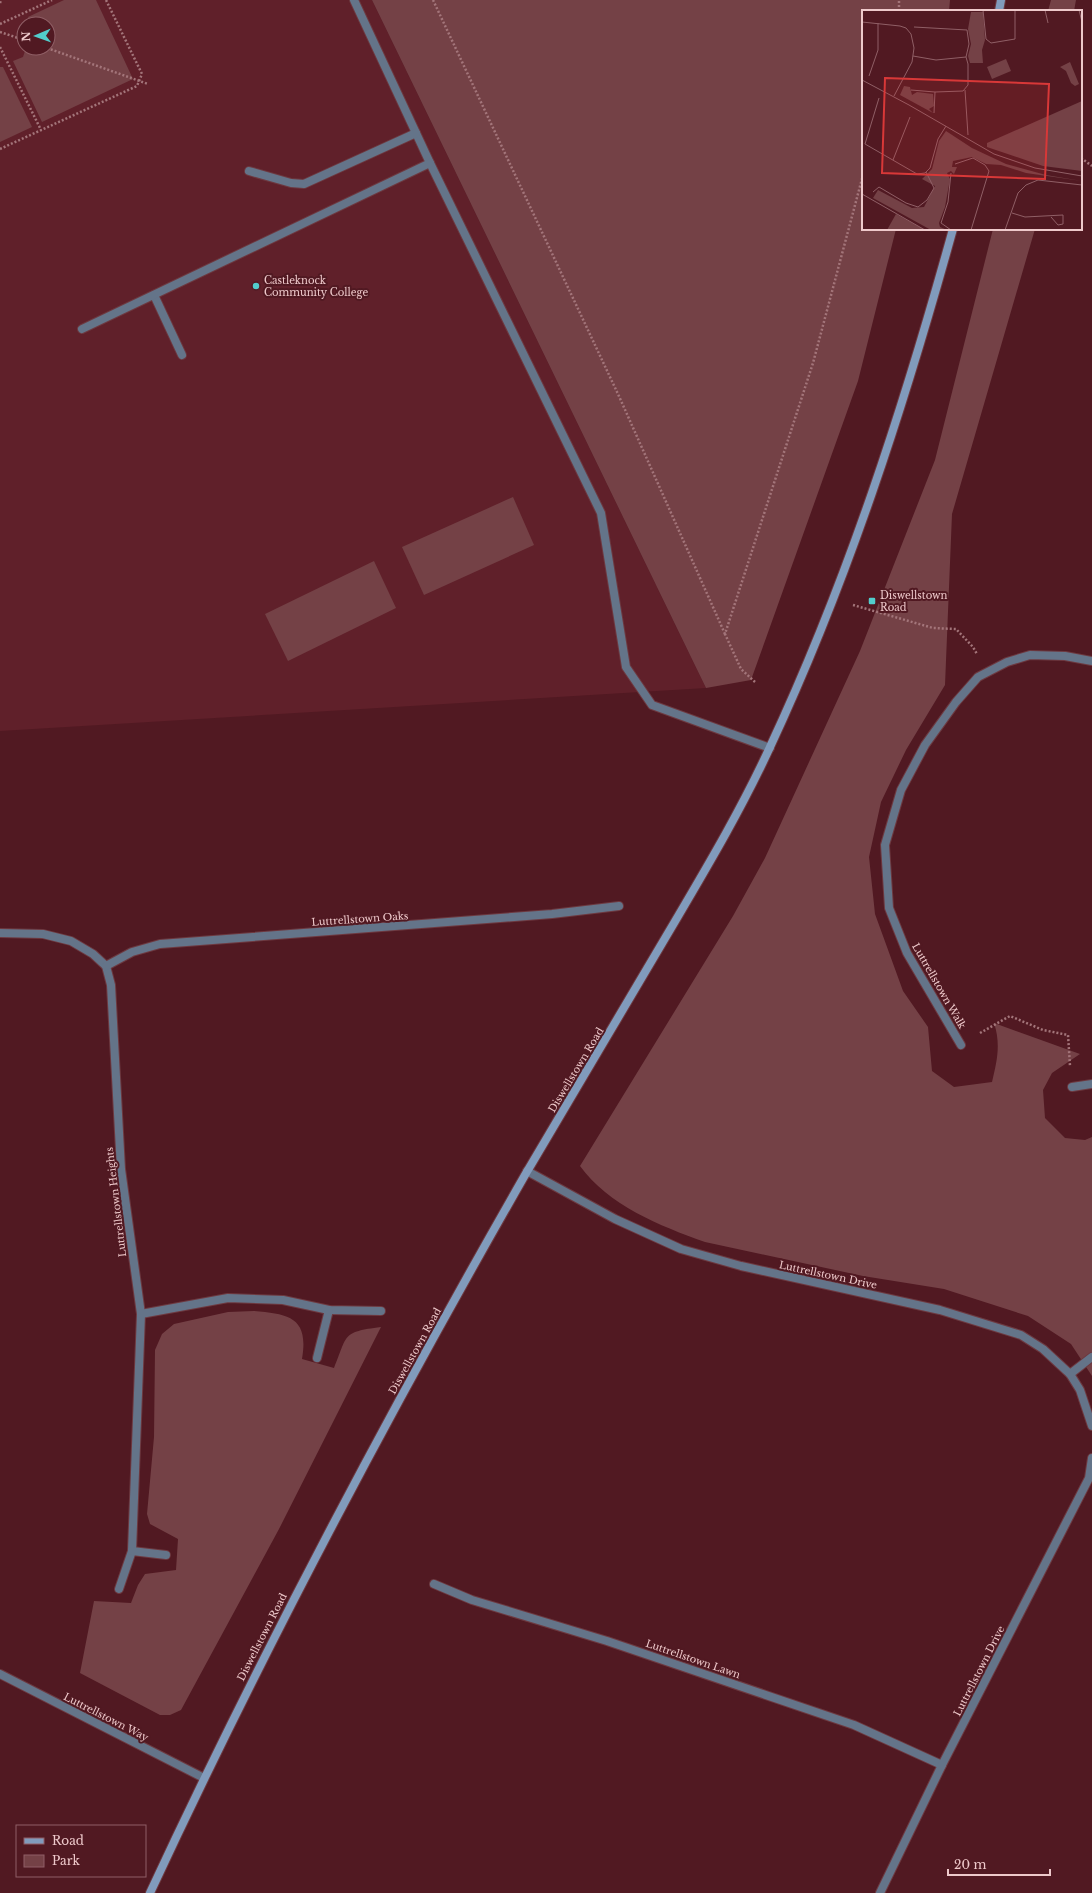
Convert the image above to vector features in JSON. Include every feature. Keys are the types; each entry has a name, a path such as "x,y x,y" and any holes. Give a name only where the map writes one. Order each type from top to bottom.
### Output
{"street":[{"path":"354,0 430,163 601,513 626,667 652,705 770,748"},
{"path":"999,10 1001,0"},
{"path":"250,171 291,184 304,184 416,133"},
{"path":"82,329 430,163"},
{"name":"Diswellstown Road","path":"150,1893 204,1778 296,1592 423,1355 527,1171 731,826 770,748 834,599 874,492 922,338 953,230"},
{"path":"154,295 182,355"},
{"name":"Luttrellstown Walk","path":"961,1045 906,952 888,908 885,845 901,790 925,745 956,702 978,677 1007,662 1030,655 1065,656 1092,661"},
{"name":"Luttrellstown Oaks","path":"106,966 132,952 160,944 546,914 619,906"},
{"path":"0,933 43,934 71,941 93,954 106,966"},
{"name":"Luttrellstown Heights","path":"106,966 111,985 121,1169 141,1314 132,1551 120,1589"},
{"path":"1072,1087 1092,1084"},
{"name":"Luttrellstown Drive","path":"527,1171 615,1220 681,1249 741,1266 940,1310 1021,1335 1043,1350 1070,1374 1080,1390 1092,1426"},
{"path":"141,1314 228,1298 283,1300 329,1310 381,1311"},
{"path":"317,1358 329,1310"},
{"path":"1070,1374 1092,1357"},
{"name":"Luttrellstown Drive","path":"880,1893 942,1765 1089,1478 1092,1458"},
{"path":"132,1551 166,1555"},
{"name":"Luttrellstown Lawn","path":"434,1584 472,1600 607,1641 854,1725 942,1765"},
{"name":"Luttrellstown Way","path":"0,1674 204,1778"}],"path":[{"path":"0,24 52,0"},
{"path":"0,149 137,86 142,74 106,0"},
{"path":"433,0 618,394 725,634 742,669 755,682"},
{"path":"0,32 16,37"},
{"path":"0,47 41,130"},
{"path":"56,52 148,84"},
{"path":"1082,159 1092,166"},
{"path":"725,634 813,363 862,179"},
{"path":"834,599 933,628 956,629 973,647 987,673"},
{"path":"961,1045 1010,1016 1043,1030 1068,1035 1072,1087"}],"shaded area":[{"name":"Castleknock Community College","path":"0,0 372,0 706,688 0,731"}],"green space":[{"path":"64,0 96,0 133,79 42,122 13,61 23,56 56,56 56,16 30,16"},
{"path":"372,0 950,0 949,10 862,10 862,230 896,230 858,381 751,680 706,688"},
{"path":"1051,0 1076,0 1074,10 1048,10"},
{"path":"0,67 3,67 32,127 0,142"},
{"path":"993,230 1035,230 952,514 945,685 906,750 881,802 869,857 875,914 903,991 928,1027 932,1071 954,1087 992,1082 997,1060 998,1045 994,1023 1080,1054 1052,1073 1043,1090 1045,1118 1065,1138 1085,1140 1092,1137 1092,1376 1071,1344 1028,1316 944,1289 863,1276 705,1242 670,1229 636,1213 605,1192 580,1166 733,916 765,858 860,651 935,460"},
{"path":"513,497 534,545 424,595 402,547"},
{"path":"374,561 396,608 288,661 265,614"},
{"path":"254,1311 278,1314 294,1321 303,1335 302,1359 334,1368 344,1342 352,1333 381,1327 279,1529 181,1710 170,1715 160,1715 80,1673 94,1601 131,1603 138,1585 145,1574 176,1570 178,1539 150,1524 147,1514 154,1437 155,1350 162,1334 174,1324 228,1312"}],"place":[{"name":"Castleknock Community College","path":"256,286"},
{"name":"Diswellstown Road","path":"872,601"}]}
